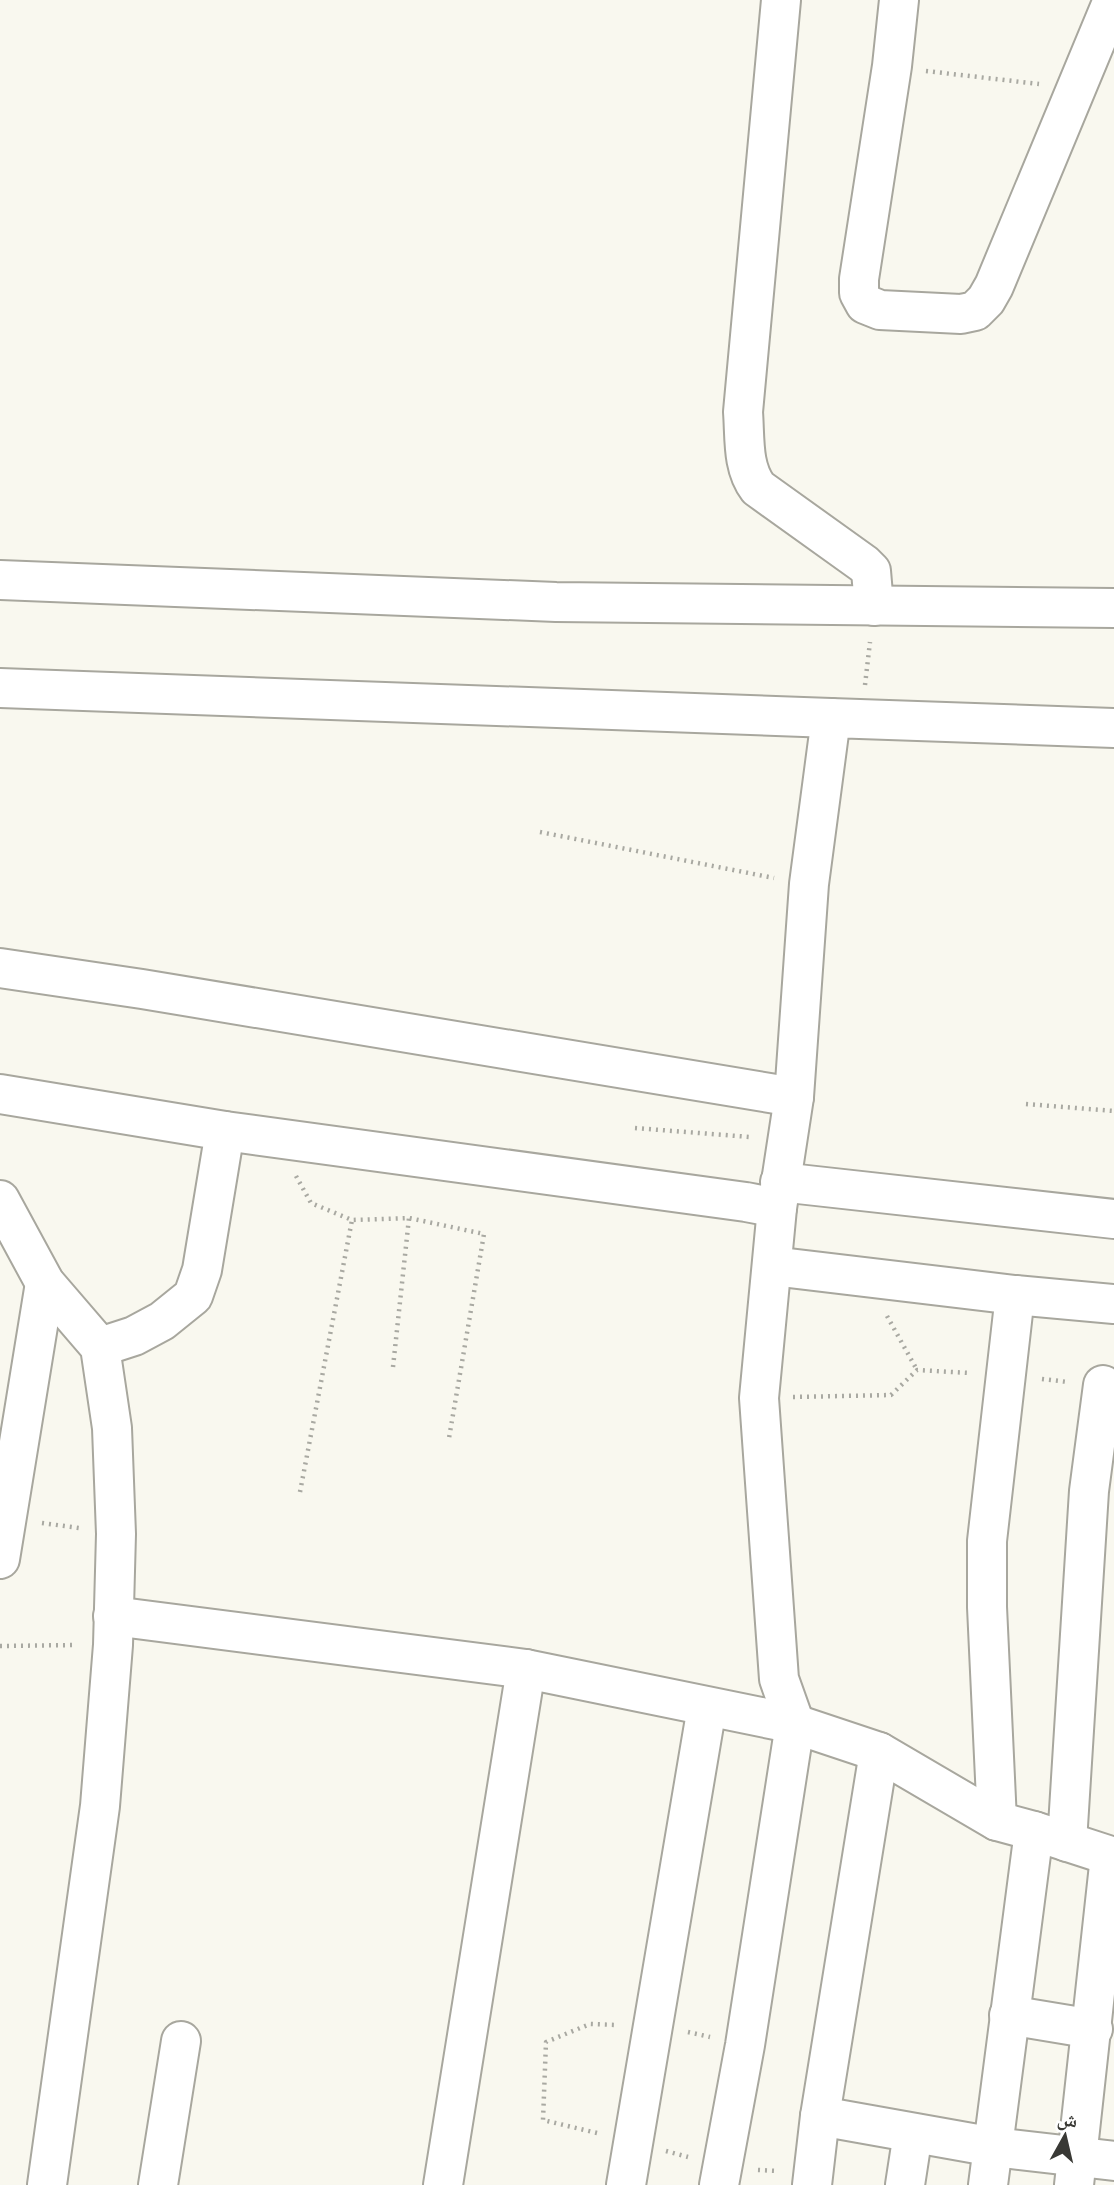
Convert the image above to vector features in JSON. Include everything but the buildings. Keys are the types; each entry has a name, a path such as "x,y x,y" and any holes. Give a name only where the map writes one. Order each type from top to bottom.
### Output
{"street":[{"path":"781,0 743,412 748,473 758,488 872,571 874,606"},
{"path":"899,0 859,293 865,304 880,310 961,314 975,311 986,300 994,286 1113,0"},
{"path":"0,580 556,602 1114,608"},
{"path":"0,688 1114,728"},
{"path":"721,2176 746,2045 795,1724 779,1679 759,1398 778,1195 794,1097 809,884 846,719"},
{"path":"0,968 794,1097"},
{"path":"0,1094 225,1131 778,1195 1114,1219"},
{"path":"100,1347 134,1336 153,1326 193,1296 202,1270 225,1131"},
{"path":"1,1203 45,1283 100,1347 112,1427 116,1534 113,1630 100,1806 47,2185"},
{"path":"772,1266 1114,1304"},
{"path":"0,1559 45,1283"},
{"path":"997,1821 988,1620 988,1541 1016,1295"},
{"path":"988,2185 1009,2015 1051,1836 1103,1385"},
{"path":"113,1630 526,1669 795,1724 879,1752 997,1821 1112,1857 1093,2029 1089,2168 993,2147 820,2116"},
{"path":"443,2185 526,1669"},
{"path":"626,2185 707,1707"},
{"path":"813,2180 820,2116 879,1752"},
{"path":"1009,2015 1093,2029"},
{"path":"158,2185 181,2041"},
{"path":"905,2185 913,2133"}],"path":[{"path":"892,66 1075,88"},
{"path":"846,719 874,606"},
{"path":"540,832 809,884"},
{"path":"1026,1104 1114,1111"},
{"path":"635,1128 786,1139"},
{"path":"304,1141 296,1176 311,1203 352,1220 410,1218 484,1234 449,1438"},
{"path":"393,1367 410,1218"},
{"path":"300,1492 352,1220"},
{"path":"875,1314 888,1317 917,1370"},
{"path":"759,1398 891,1395 917,1370 1103,1385"},
{"path":"8,1518 116,1534"},
{"path":"0,1646 113,1630"},
{"path":"746,2045 655,2025 590,2025 547,2042 542,2120 633,2142 721,2176 813,2180"}]}
